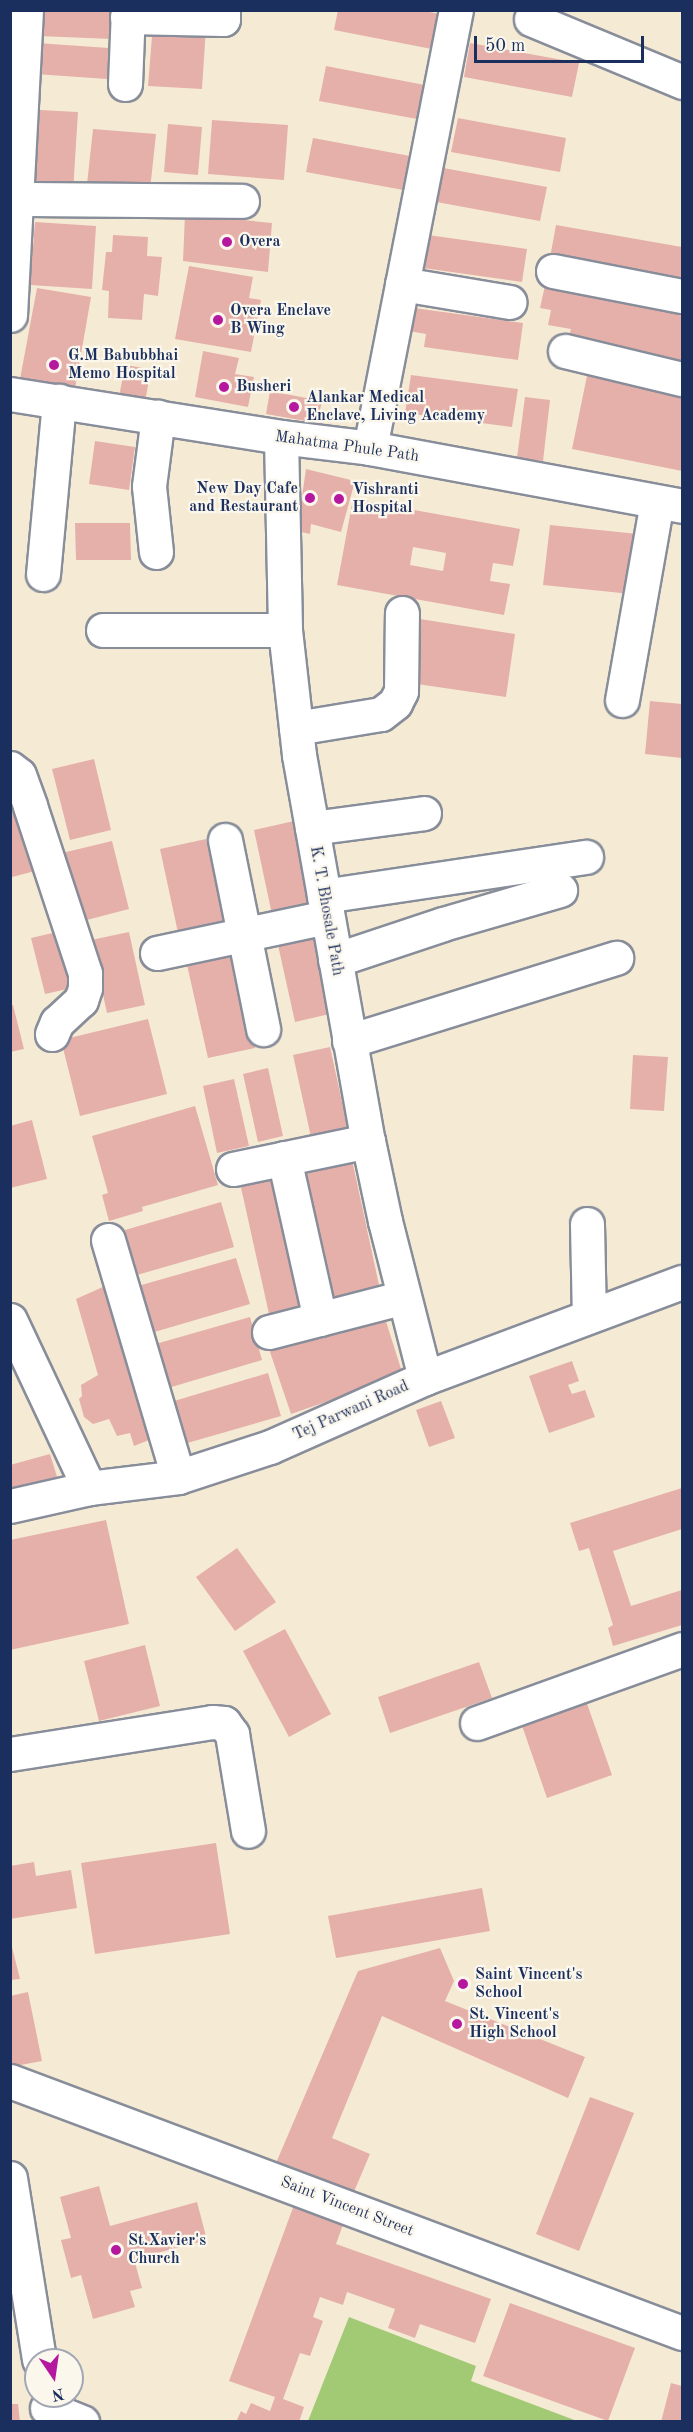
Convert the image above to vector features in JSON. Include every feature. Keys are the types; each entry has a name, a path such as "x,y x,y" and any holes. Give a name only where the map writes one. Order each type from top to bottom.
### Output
{"street":[{"path":"10,315 26,10"},
{"path":"125,84 128,14 223,19 223,10"},
{"path":"370,448 456,10"},
{"path":"531,19 682,82"},
{"path":"16,199 242,201"},
{"path":"552,271 682,296"},
{"path":"402,284 509,302"},
{"path":"565,351 682,380"},
{"name":"Mahatma Phule Path","path":"10,394 281,437 370,448 670,504"},
{"path":"43,574 59,401"},
{"path":"156,552 149,486 158,417"},
{"name":"K. T. Bhosale Path","path":"281,437 285,630 296,728 325,906 368,1141 425,1378"},
{"path":"622,700 670,504"},
{"path":"296,728 381,714 395,703 401,691 402,613"},
{"path":"103,630 285,630"},
{"path":"10,768 19,775 85,973 85,988 81,1000 57,1022 52,1034"},
{"path":"312,828 424,813"},
{"path":"225,840 263,1029"},
{"path":"157,953 243,933 325,906 586,857"},
{"path":"335,960 443,924 560,890"},
{"path":"349,1041 616,958"},
{"path":"233,1169 368,1141"},
{"path":"284,1158 320,1319"},
{"path":"587,1224 589,1316"},
{"path":"108,1240 178,1477"},
{"name":"Tej Parwani Road","path":"10,1506 89,1488 178,1477 270,1448 425,1378 682,1282"},
{"path":"269,1332 404,1297"},
{"path":"10,1320 89,1488"},
{"path":"642,1644 682,1630"},
{"path":"477,1723 682,1649"},
{"path":"10,1754 212,1722 224,1723 232,1734 248,1831"},
{"name":"Saint Vincent Street","path":"10,2081 682,2333"},
{"path":"10,2178 37,2348"},
{"path":"46,2408 82,2421"}],"green space":[{"path":"349,2317 476,2366 471,2381 577,2421 308,2421"}],"building":[{"path":"39,10 113,10 112,39 38,36"},
{"path":"338,10 420,10 449,16 442,51 334,30"},
{"path":"153,24 206,28 202,89 148,86"},
{"path":"37,43 109,48 107,79 35,74"},
{"path":"470,43 579,63 572,97 464,77"},
{"path":"326,66 435,87 428,121 319,101"},
{"path":"40,110 78,112 73,192 35,190"},
{"path":"458,118 566,138 560,172 451,152"},
{"path":"212,120 288,125 284,180 208,174"},
{"path":"168,124 202,127 198,175 164,172"},
{"path":"93,129 156,134 150,190 87,184"},
{"path":"313,138 421,158 414,192 306,172"},
{"path":"438,167 547,187 540,221 431,201"},
{"name":"Overa","path":"185,214 272,223 268,272 183,261"},
{"path":"35,222 96,226 92,289 30,285"},
{"path":"556,225 682,247 682,286 549,263"},
{"path":"421,234 527,249 522,282 416,267"},
{"path":"113,235 148,237 147,256 162,257 158,296 144,294 142,320 108,318 109,291 102,290 106,252 112,252"},
{"name":"Overa Enclave B Wing","path":"189,266 253,277 249,298 261,300 251,352 175,339"},
{"path":"546,281 682,309 682,364 568,341 571,329 548,325 551,310 540,308"},
{"path":"37,288 91,297 75,389 20,379"},
{"path":"407,307 523,323 518,360 424,347 426,334 403,330"},
{"name":"Busheri","path":"203,351 239,358 235,374 254,377 248,407 195,397"},
{"path":"125,365 151,369 145,402 119,397"},
{"path":"589,366 682,384 682,471 572,449"},
{"path":"411,375 518,389 512,427 405,413"},
{"name":"Alankar Medical Enclave, Living Academy","path":"270,391 322,401 317,423 266,414"},
{"path":"525,397 550,400 543,461 517,458"},
{"path":"95,441 135,447 129,490 89,484"},
{"path":"306,469 355,481 341,532 311,524 310,534 297,531"},
{"path":"353,499 520,529 513,566 493,563 490,581 510,584 504,615 337,585","holes":["413,547 446,553 443,571 410,565"]},
{"path":"75,523 130,523 131,560 76,560"},
{"path":"550,525 638,534 631,594 543,585"},
{"path":"420,619 515,634 506,697 410,683"},
{"path":"650,701 682,704 682,758 645,754"},
{"path":"94,759 111,830 70,840 52,769"},
{"path":"25,810 39,870 12,877 10,813"},
{"path":"303,819 322,908 273,919 254,830"},
{"path":"206,839 226,932 180,942 160,849"},
{"path":"112,841 129,909 79,922 62,853"},
{"path":"315,927 334,1013 295,1022 276,936"},
{"path":"57,932 72,988 45,994 31,938"},
{"path":"129,932 145,1005 107,1013 91,940"},
{"path":"232,946 255,1048 208,1058 185,956"},
{"path":"13,1005 24,1049 10,1052 10,1006"},
{"path":"148,1019 167,1094 80,1116 61,1040"},
{"path":"330,1047 351,1143 314,1151 293,1055"},
{"path":"633,1055 668,1057 664,1111 630,1109"},
{"path":"268,1068 283,1136 258,1142 243,1074"},
{"path":"234,1079 249,1146 217,1153 203,1086"},
{"path":"195,1106 218,1185 142,1207 143,1211 109,1221 102,1195 108,1193 92,1136"},
{"path":"32,1120 47,1179 10,1188 10,1126"},
{"path":"351,1155 382,1299 320,1312 288,1169"},
{"path":"284,1164 316,1313 271,1323 238,1174"},
{"path":"221,1202 234,1247 137,1275 125,1230"},
{"path":"236,1258 250,1304 151,1333 138,1286"},
{"path":"105,1286 149,1440 134,1446 130,1433 117,1436 109,1419 93,1424 84,1417 79,1399 82,1396 81,1385 98,1375 76,1299"},
{"path":"383,1312 403,1375 291,1414 269,1349"},
{"path":"250,1317 262,1360 165,1389 152,1345"},
{"path":"572,1361 579,1381 568,1385 572,1394 585,1390 595,1417 549,1433 529,1376"},
{"path":"268,1373 281,1416 177,1446 164,1404"},
{"path":"441,1401 455,1438 429,1447 416,1410"},
{"path":"50,1454 59,1483 10,1497 10,1465"},
{"path":"682,1488 682,1529 613,1551 631,1606 682,1590 682,1625 613,1646 608,1628 613,1625 589,1548 579,1551 570,1523"},
{"path":"106,1520 129,1624 10,1650 10,1540"},
{"path":"237,1548 276,1602 235,1631 196,1577"},
{"path":"285,1629 331,1714 289,1737 243,1651"},
{"path":"145,1645 160,1706 99,1721 84,1661"},
{"path":"479,1662 492,1698 390,1733 378,1697"},
{"path":"584,1695 612,1775 547,1798 519,1717"},
{"path":"216,1843 230,1934 95,1954 81,1863"},
{"path":"34,1862 36,1876 71,1870 77,1908 10,1919 10,1866"},
{"path":"482,1888 490,1931 336,1958 328,1916"},
{"path":"10,1939 20,1979 10,1980"},
{"path":"440,1948 454,1981 445,2001 585,2057 568,2098 382,2016 332,2138 370,2154 353,2194 276,2163 358,1971"},
{"path":"28,1992 42,2061 10,2067 10,1996"},
{"path":"590,2097 634,2113 579,2251 536,2234"},
{"name":"St.Xavier's Church","path":"99,2186 110,2226 197,2202 207,2240 134,2259 142,2288 130,2291 135,2307 93,2319 81,2275 71,2278 61,2240 71,2238 60,2197"},
{"path":"294,2205 344,2222 336,2244 491,2299 475,2343 420,2324 415,2338 388,2328 395,2309 347,2292 343,2305 320,2297 313,2317 323,2321 310,2356 300,2353 283,2399 304,2407 299,2422 236,2422 241,2411 246,2414 251,2403 270,2411 275,2397 229,2381"},
{"path":"510,2303 635,2348 608,2421 483,2376"},
{"path":"671,2383 682,2386 682,2422 661,2422"},
{"path":"10,2404 18,2404 20,2422 10,2422"}],"place":[{"name":"Overa","path":"227,242"},
{"name":"Overa Enclave B Wing","path":"218,320"},
{"name":"G.M Babubbhai Memo Hospital","path":"54,365"},
{"name":"Busheri","path":"224,387"},
{"name":"Alankar Medical Enclave, Living Academy","path":"294,407"},
{"name":"New Day Cafe and Restaurant","path":"310,498"},
{"name":"Vishranti Hospital","path":"339,499"},
{"name":"Saint Vincent's School","path":"463,1984"},
{"name":"St. Vincent's High School","path":"457,2024"},
{"name":"St.Xavier's Church","path":"116,2250"}]}
